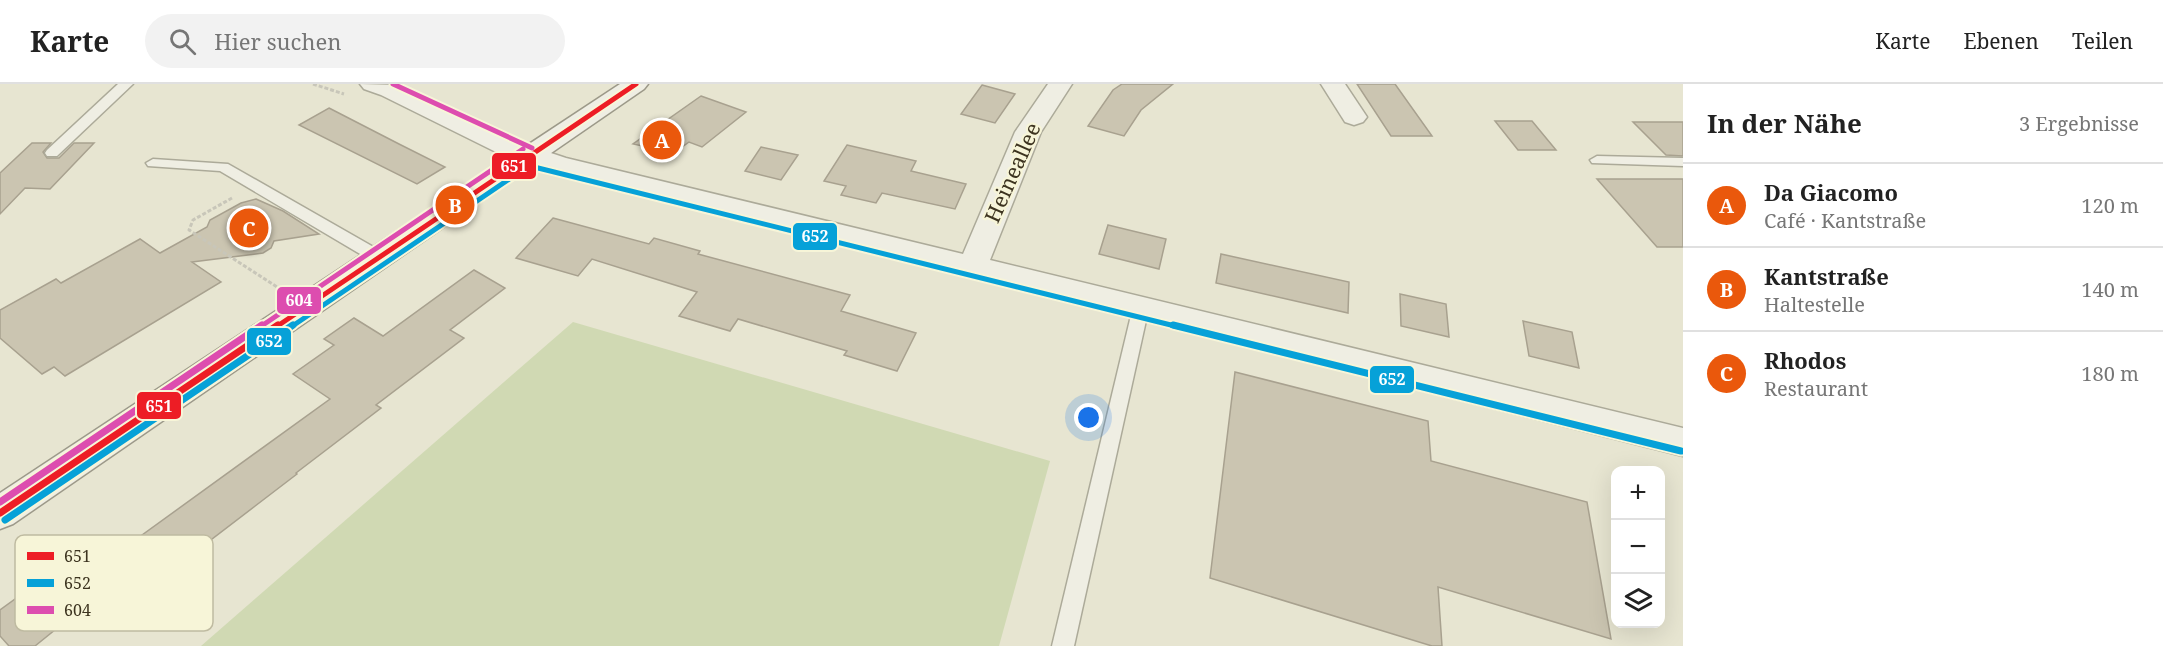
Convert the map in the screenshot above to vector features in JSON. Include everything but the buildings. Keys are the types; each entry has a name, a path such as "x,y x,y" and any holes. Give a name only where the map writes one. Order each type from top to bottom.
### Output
{"street":[{"path":"372,84 528,156 1683,442"},
{"path":"0,513 636,84"},
{"name":"Heineallee","path":"972,267 1028,132 1060,84"},
{"path":"1333,84 1354,117"}],"lane":[{"path":"52,153 126,84"},
{"path":"1597,160 1683,162"},
{"path":"153,163 223,167 378,257"},
{"path":"1063,646 1141,307"}],"path":[{"path":"255,185 193,220 189,230 285,292"}],"green space":[{"path":"573,322 1050,461 999,646 201,646"}],"transit line":[{"name":"604","path":"393,84 532,148"},
{"name":"651","path":"0,513 636,84"},
{"name":"604","path":"0,502 523,149"},
{"name":"652","path":"5,520 533,163"},
{"name":"652","path":"526,165 1681,451"}],"place":[{"name":"Da Giacomo","path":"662,140"},
{"name":"Kantstraße","path":"455,205"},
{"name":"Rhodos","path":"249,228"}]}
